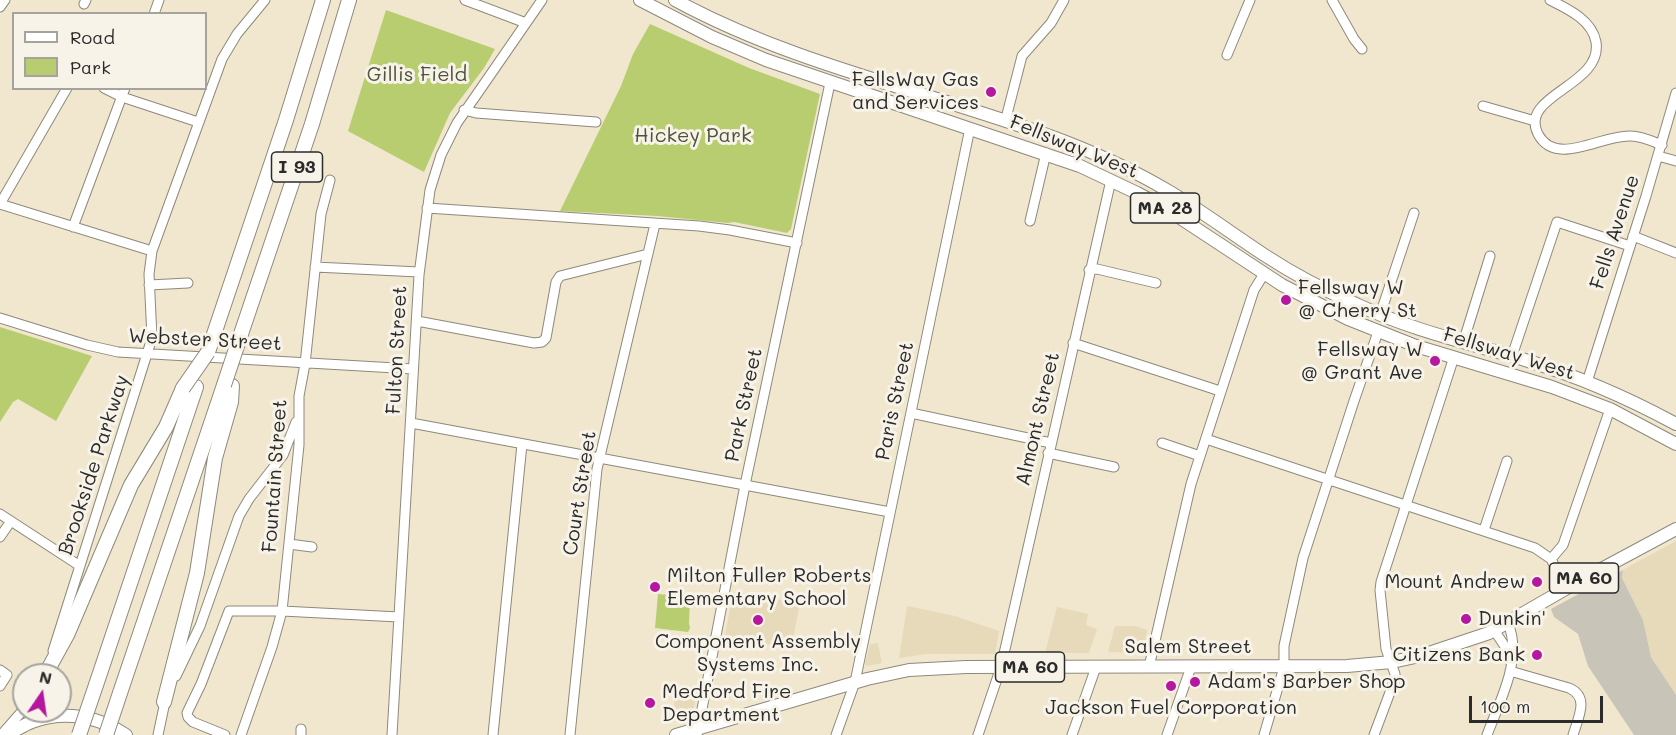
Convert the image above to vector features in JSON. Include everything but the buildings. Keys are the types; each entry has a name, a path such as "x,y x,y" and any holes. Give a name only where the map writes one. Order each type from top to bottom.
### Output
{"highway":[{"name":"I 93","path":"79,735 190,388 215,332 286,120 323,0"},
{"name":"I 93","path":"106,735 228,386 241,334 308,134 349,0"},
{"path":"164,702 197,573 214,467 231,402 228,386"},
{"path":"51,663 67,635 131,485 190,388"}],"main road":[{"name":"Fellsway West","path":"640,0 739,49 830,83 1046,153 1111,180 1162,206 1264,274 1308,300 1378,332 1532,380 1610,409 1676,444"},
{"name":"Fellsway West","path":"675,0 777,47 1079,147 1142,177 1190,204 1298,275 1380,315 1587,382 1676,424"},
{"name":"Salem Street","path":"676,735 698,732 855,682 921,669 1001,666 1284,667 1347,666 1392,662 1438,651 1494,630 1676,529"},
{"path":"7,735 31,722 54,716 77,716 92,718 126,735"}],"street":[{"path":"0,7 4,0"},
{"name":"Brookside Parkway","path":"48,663 148,356 152,338 149,285 152,251 222,59 237,34 265,0"},
{"path":"465,0 526,23"},
{"name":"Fulton Street","path":"392,735 419,272 427,208 438,163 447,141 465,110 542,0"},
{"path":"1005,122 1023,55 1051,23 1064,0"},
{"path":"1227,55 1250,0"},
{"path":"1332,0 1348,30 1362,49"},
{"path":"1550,0 1587,23 1595,37 1596,55 1586,72 1541,107 1535,121 1543,141 1557,150 1630,136 1662,145"},
{"name":"Park Street","path":"698,732 745,485 830,83"},
{"path":"66,90 0,204 152,251"},
{"path":"73,227 124,93 198,122"},
{"name":"Fells Avenue","path":"1587,382 1662,145 1676,93"},
{"path":"1483,106 1535,121"},
{"path":"465,110 476,113 596,122"},
{"name":"Paris Street","path":"836,735 855,682 970,128"},
{"path":"1030,221 1046,153"},
{"path":"1658,156 1676,161"},
{"name":"Fountain Street","path":"241,735 272,647 282,611 299,445 299,396 305,364 321,214 330,180"},
{"name":"Almont Street","path":"978,735 1001,666 1111,180"},
{"path":"427,208 730,230 797,243"},
{"path":"1380,315 1414,213"},
{"path":"1512,356 1557,222 1676,253"},
{"name":"Court Street","path":"570,735 597,469 655,224"},
{"path":"417,321 539,343 544,341 547,335 556,282 560,276 648,254"},
{"path":"1463,343 1490,256"},
{"path":"315,267 419,272"},
{"path":"1089,270 1097,269 1156,283"},
{"path":"1149,667 1179,529 1200,456 1254,290 1264,274"},
{"path":"149,285 188,284"},
{"name":"Webster Street","path":"0,318 102,349 148,356 413,369"},
{"path":"1264,735 1284,667 1284,646 1303,558 1378,332"},
{"path":"1073,344 1220,392"},
{"path":"1374,735 1395,679 1392,662 1386,649 1380,590 1383,574 1454,357"},
{"path":"158,735 164,702 200,626 239,516 287,448 295,424 299,396"},
{"path":"1551,559 1563,545 1610,409"},
{"path":"910,414 1051,443"},
{"path":"411,423 890,512"},
{"path":"1206,439 1535,548 1551,559 1566,588"},
{"path":"1162,443 1200,456"},
{"path":"494,735 522,444"},
{"path":"1048,453 1114,467"},
{"path":"1484,530 1506,461"},
{"path":"0,514 80,566"},
{"path":"0,537 11,521"},
{"path":"289,544 312,547"},
{"path":"225,735 189,719 187,711 201,684 230,610 399,617"},
{"path":"1487,735 1510,671 1514,651 1514,639 1508,623"},
{"path":"1494,630 1508,651 1510,671"},
{"path":"1072,735 1096,667"},
{"path":"1167,735 1191,667"},
{"path":"1510,671 1577,692 1582,702 1574,735"},
{"path":"0,686 4,672"},
{"path":"2,735 12,723"}],"shaded area":[{"path":"1676,541 1676,695 1651,657 1643,620 1622,578 1623,570"},
{"path":"1623,570 1622,578 1643,620 1651,657 1676,695 1676,735 1634,735 1588,666 1578,634 1554,617 1551,609"},
{"path":"733,592 800,603 791,649 725,636"},
{"path":"907,606 955,616 999,631 995,654 926,654 899,658"},
{"path":"1057,607 1088,614 1086,625 1097,629 1089,653 1045,653"},
{"path":"1115,626 1135,626 1147,630 1143,653 1108,652"},
{"path":"878,643 882,663 867,666 865,663 870,644"},
{"path":"676,691 697,694 692,716 672,723"}],"green space":[{"name":"Gillis Field","path":"386,10 495,49 484,68 450,113 424,172 348,131"},
{"name":"Hickey Park","path":"650,24 749,68 820,94 791,229 787,233 734,222 560,211 621,86 633,54"},
{"path":"0,327 92,356 56,421 18,399 13,402 0,422"},
{"path":"658,594 690,597 688,632 655,628"}],"place":[{"name":"FellsWay Gas and Services","path":"991,92"},
{"name":"Fellsway W @ Cherry St","path":"1286,300"},
{"name":"Fellsway W @ Grant Ave","path":"1435,361"},
{"name":"Mount Andrew","path":"1537,582"},
{"name":"Milton Fuller Roberts Elementary School","path":"655,587"},
{"name":"Dunkin'","path":"1466,619"},
{"name":"Component Assembly Systems Inc.","path":"758,620"},
{"name":"Citizens Bank","path":"1537,655"},
{"name":"Adam's Barber Shop","path":"1195,682"},
{"name":"Jackson Fuel Corporation","path":"1171,686"},
{"name":"Medford Fire Department","path":"650,703"}]}
